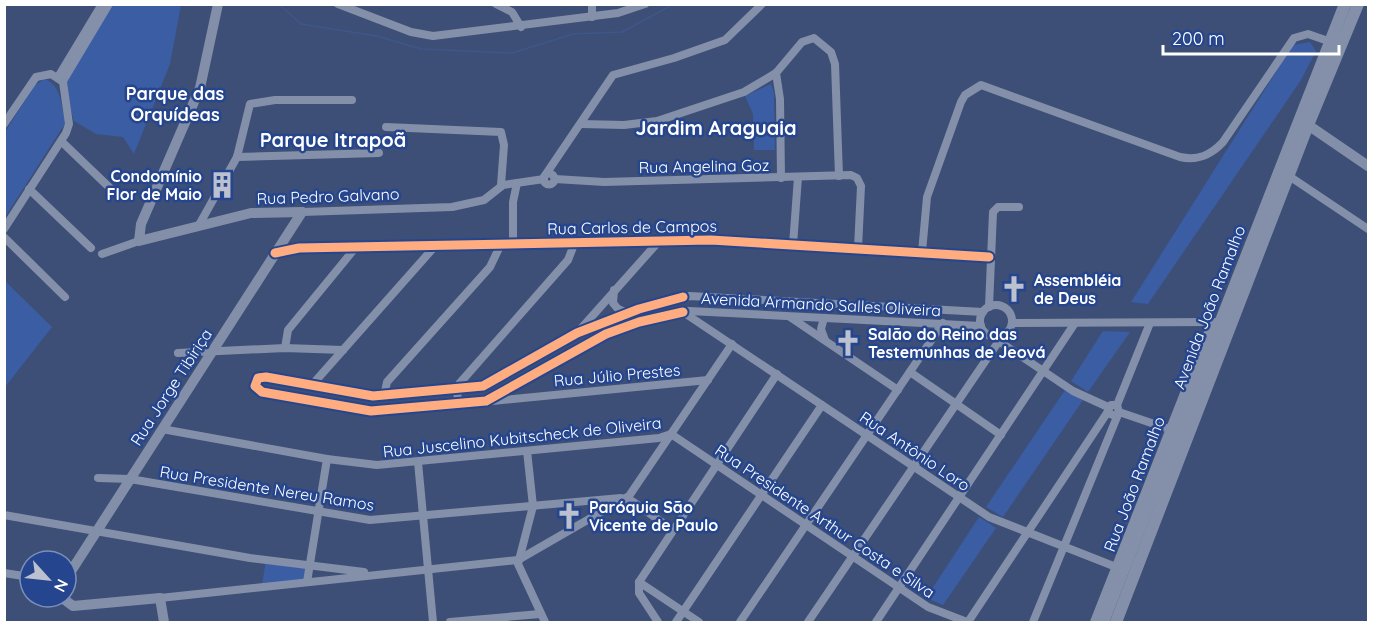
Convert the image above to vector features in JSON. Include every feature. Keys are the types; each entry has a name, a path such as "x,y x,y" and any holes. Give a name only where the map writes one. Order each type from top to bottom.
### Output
{"highway":[{"name":"Avenida João Ramalho","path":"1104,622 1119,570 1216,322 1346,4"},
{"name":"Avenida João Ramalho","path":"1115,622 1234,321 1308,125 1359,4"},
{"path":"1216,322 1234,321"},
{"path":"1115,622 1125,586 1119,570"}],"main road":[{"path":"139,241 141,224 200,88 218,4"},
{"path":"1308,125 1368,166"},
{"name":"Rua Pedro Galvano","path":"139,241 200,225 210,217 250,213 302,212"},
{"name":"Rua Jorge Tibiriça","path":"78,560 302,212"},
{"path":"78,606 160,598 164,622"}],"street":[{"path":"4,229 61,141 69,124 60,79 102,4"},
{"path":"60,79 109,4"},
{"path":"338,4 423,36 521,27 592,17 618,13 645,4"},
{"path":"496,4 512,12 521,27"},
{"path":"592,4 592,17"},
{"path":"549,177 613,75 674,58 725,40 762,4"},
{"path":"922,252 929,191 961,102 965,95 981,85 1180,157 1195,159 1208,155 1223,142 1294,38 1308,34 1331,42"},
{"path":"581,124 645,123 675,117 744,92 776,73 798,46 809,38 817,39 831,52 835,64 839,176"},
{"path":"776,73 780,99 781,178"},
{"path":"4,124 36,77 51,74 60,79"},
{"path":"210,217 237,157 250,104 274,100 352,100"},
{"path":"386,127 501,132 504,145 501,185 518,183 513,202 513,244"},
{"path":"61,141 111,189"},
{"path":"237,157 379,153"},
{"name":"Rua Angelina Goz","path":"518,183 549,177 603,182 855,176 861,186 858,248"},
{"path":"1289,176 1368,229"},
{"path":"793,245 798,177"},
{"name":"Rua Pedro Galvano","path":"302,212 452,207 477,203 501,185"},
{"path":"29,189 91,248"},
{"path":"992,351 993,344 981,326 986,309 993,212 998,207 1019,207"},
{"path":"4,237 66,297"},
{"path":"285,237 299,248"},
{"path":"577,333 660,240"},
{"name":"Rua Carlos de Campos","path":"275,253 299,248 660,240 858,248 989,257"},
{"name":"Rua Pedro Galvano","path":"102,254 139,241"},
{"path":"458,403 457,388 568,260 576,243"},
{"path":"312,385 436,244"},
{"path":"384,396 387,382 490,267 501,244"},
{"path":"285,348 288,330 356,247"},
{"path":"614,290 613,303 627,313"},
{"path":"697,296 702,302 705,326"},
{"path":"683,297 681,302 683,312"},
{"name":"Avenida Armando Salles Oliveira","path":"981,326 703,310 639,322 606,334 486,401 371,411 262,392 255,386 256,380 261,377 367,396 384,396 487,384 577,333 627,313 683,297 986,309"},
{"path":"808,622 1012,323 1011,315 1005,308 986,309"},
{"name":"Rua Antônio Loro","path":"683,312 995,520 1119,570"},
{"path":"789,316 898,390"},
{"path":"824,318 821,329 826,342"},
{"path":"1012,323 1216,322"},
{"path":"740,622 943,323"},
{"path":"876,622 1075,323"},
{"path":"1033,622 1150,323"},
{"path":"989,335 1002,337 1010,349 1073,391 1108,410 1174,431"},
{"path":"160,598 518,560 626,499 732,344"},
{"path":"178,353 285,348 342,350"},
{"path":"910,372 1001,435"},
{"path":"658,622 639,592 639,582 777,374"},
{"name":"Rua Júlio Prestes","path":"486,401 708,380"},
{"path":"522,382 529,397"},
{"path":"676,622 822,405"},
{"path":"967,622 1108,410"},
{"name":"Rua Juscelino Kubitscheck de Oliveira","path":"162,429 327,459 374,465 527,451 672,434"},
{"name":"Rua Presidente Arthur Costa e Silva","path":"672,434 933,610 967,622"},
{"path":"527,451 532,506 518,560 545,622"},
{"path":"307,582 327,459"},
{"path":"418,462 433,622"},
{"name":"Rua Presidente Nereu Ramos","path":"98,478 130,479 370,520 626,499"},
{"path":"626,499 673,530"},
{"path":"598,500 603,512"},
{"path":"4,515 318,567 380,574"},
{"path":"317,582 318,567"},
{"name":"Rua João Ramalho","path":"1094,622 1119,570"},
{"path":"639,582 699,622"},
{"path":"450,622 540,614"}],"shaded area":[{"path":"112,5 181,5 170,64 134,154 123,137 96,134 74,121 67,97 66,78"},
{"path":"1310,42 1316,51 1301,80 1148,304 1131,302 1293,45"},
{"path":"45,79 51,82 58,92 66,122 5,217 5,132 35,85"},
{"path":"771,84 774,93 775,150 754,150 753,114 745,96"},
{"path":"5,281 52,327 4,387"},
{"path":"1103,331 1130,332 1088,392 1071,381"},
{"path":"1065,390 1083,400 1003,517 986,507"},
{"path":"979,517 996,528 943,605 926,598"},
{"path":"266,560 308,565 307,582 262,585"}],"waterway":[{"path":"279,4 301,24 377,36 421,49 512,53 573,34 622,32 674,4"}],"cycle path":[{"path":"275,253 299,248 711,240 989,257"},
{"path":"683,297 639,309 577,333 483,386 373,396 266,377 258,378 255,386 262,392 371,411 486,401 606,334 639,322 683,312"}],"place":[{"name":"Condomínio Flor de Maio","path":"222,185"},
{"name":"Assembléia de Deus","path":"1014,289"},
{"name":"Salão do Reino das Testemunhas de Jeová","path":"848,343"},
{"name":"Paróquia São Vicente de Paulo","path":"569,516"}],"district":[{"name":"Parque das Orquídeas","path":"175,103"},
{"name":"Jardim Araguaia","path":"716,127"},
{"name":"Parque Itrapoã","path":"333,139"}]}
